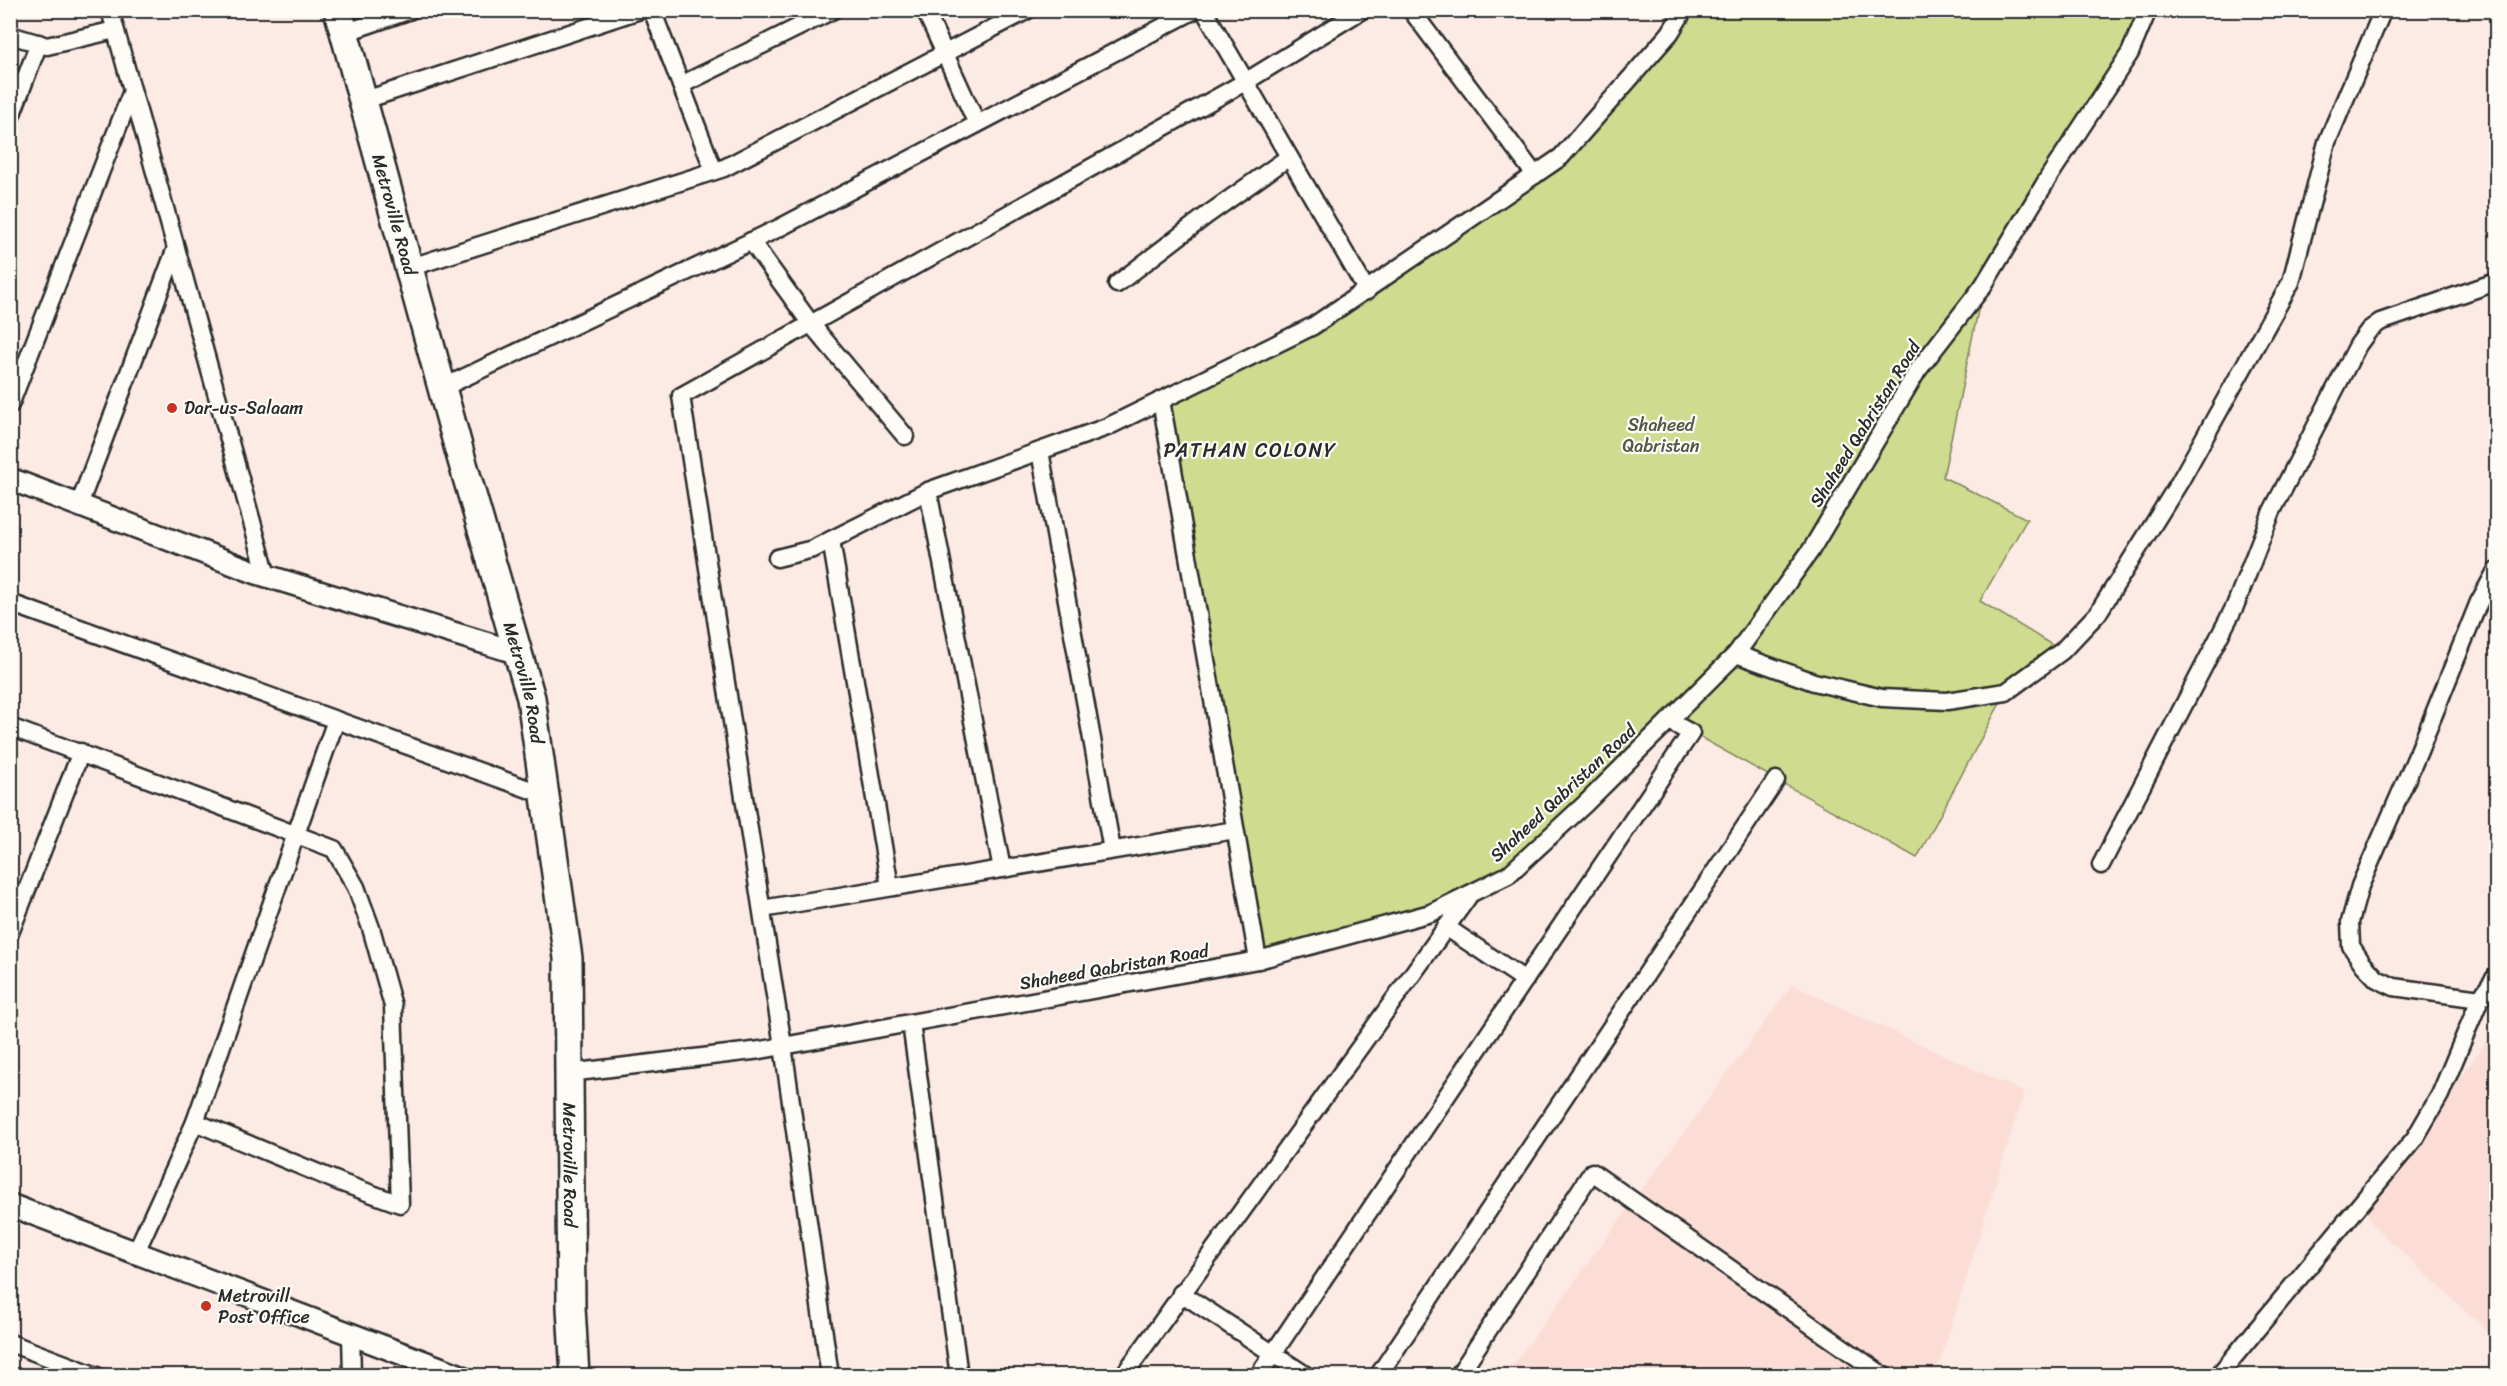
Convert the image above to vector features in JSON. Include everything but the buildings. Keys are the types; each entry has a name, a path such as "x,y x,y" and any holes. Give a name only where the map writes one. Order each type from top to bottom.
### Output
{"main road":[{"name":"Metroville Road","path":"341,22 408,268 531,698 568,958 571,1307 575,1376"}],"street":[{"path":"110,10 267,576"},
{"path":"341,22 411,10"},
{"path":"362,101 640,10"},
{"path":"652,10 714,171"},
{"path":"681,85 832,10"},
{"path":"925,10 977,124"},
{"path":"408,268 714,171 1028,10"},
{"path":"442,388 751,241 1195,10"},
{"path":"1204,10 1367,291"},
{"path":"830,1376 783,1046 681,396 1245,82 1362,10"},
{"path":"1411,10 1535,175"},
{"path":"777,558 813,549 928,491 1107,427 1313,326 1561,157 1670,33 1684,10"},
{"name":"Shaheed Qabristan Road","path":"569,1073 783,1046 1258,960 1431,913 1508,875 1585,804 1736,654 1811,550 1918,370 1983,286 2050,176 2130,53 2148,10"},
{"path":"1736,654 1814,682 1882,698 1947,701 2006,692 2062,651 2098,613 2166,503 2291,282 2327,141 2383,10"},
{"path":"10,35 47,46 115,30"},
{"path":"10,119 39,44"},
{"path":"10,405 132,91"},
{"path":"1117,284 1207,215 1289,157"},
{"path":"751,241 812,324 905,436"},
{"path":"79,505 176,248"},
{"path":"2101,865 2235,606 2271,511 2358,345 2369,330 2380,322 2496,282"},
{"path":"1161,400 1258,960"},
{"path":"1040,451 1112,850"},
{"path":"10,479 267,576 518,653"},
{"path":"928,491 1002,869"},
{"path":"831,540 890,887"},
{"path":"2480,999 2394,987 2377,979 2363,964 2352,946 2350,921 2360,886 2419,751 2479,602 2496,571"},
{"path":"10,603 545,795"},
{"path":"135,1254 195,1122 336,720"},
{"path":"1258,1376 1691,733 1669,721"},
{"path":"10,727 334,849 350,878 371,928 393,1006 400,1204 342,1183 195,1122"},
{"path":"10,933 81,752"},
{"path":"1378,1376 1776,780"},
{"path":"762,909 1236,830"},
{"path":"1123,1376 1470,894"},
{"path":"1446,927 1525,980"},
{"path":"2218,1376 2415,1138 2440,1095 2480,999 2496,976"},
{"path":"911,1023 959,1376"},
{"path":"1458,1376 1592,1172 1884,1376"},
{"path":"10,1205 461,1376"},
{"path":"1181,1293 1307,1376"},
{"path":"351,1334 352,1376"},
{"path":"10,1344 97,1376"}],"shaded area":[{"path":"1792,985 2024,1092 1936,1375 1505,1376"},
{"path":"2496,1028 2496,1339 2373,1225 2366,1209"}],"green space":[{"name":"Shaheed Qabristan","path":"1684,11 2148,11 1983,287 1943,477 2027,519 1980,601 2062,651 2006,692 1917,858 1669,720 1508,875 1470,893 1264,958 1161,401 1313,326 1561,157"}],"place":[{"name":"Dar-us-Salaam","path":"172,408"},
{"name":"Metrovill Post Office","path":"206,1306"}],"district":[{"name":"PATHAN COLONY","path":"1250,450"}]}
